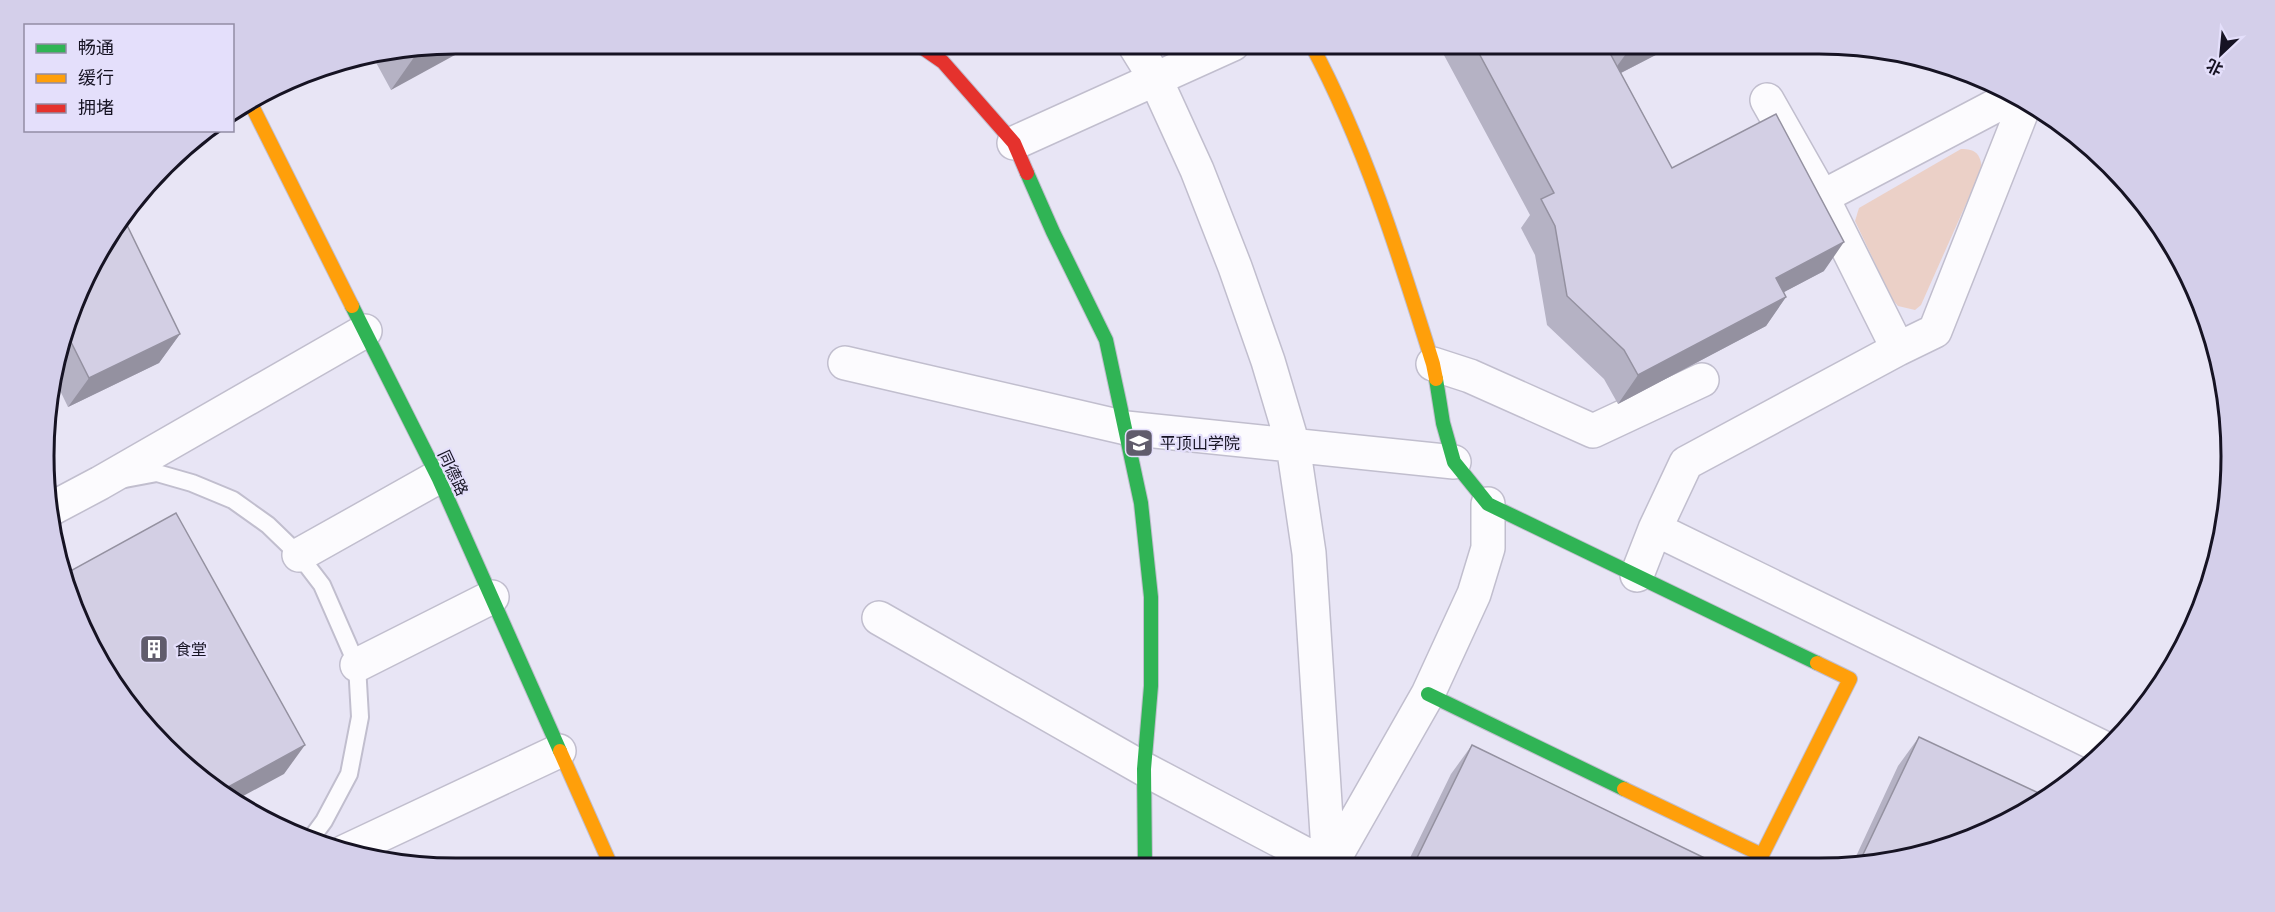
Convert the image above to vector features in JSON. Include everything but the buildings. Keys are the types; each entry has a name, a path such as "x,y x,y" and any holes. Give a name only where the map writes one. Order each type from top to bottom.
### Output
{"street":[{"path":"932,54 944,62 1014,143 1053,232 1106,340 1141,502 1151,597 1151,686 1144,769 1145,858"},
{"path":"1140,54 1155,78 1197,170 1235,267 1268,361 1293,445 1309,553 1328,858"},
{"path":"1014,143 1210,54"},
{"path":"1316,54 1327,74 1389,224 1433,364 1443,423 1454,462 1488,504 1850,679 1762,855 1428,694"},
{"path":"1767,100 1822,197 1898,349"},
{"path":"1822,197 2006,100"},
{"name":"同德路","path":"253,109 438,477 607,858"},
{"path":"1637,575 1655,529 1686,464 1935,331 2023,110"},
{"path":"57,506 365,331"},
{"path":"845,363 1126,428 1454,462"},
{"path":"1433,364 1470,376 1593,431 1702,380"},
{"path":"299,555 438,477"},
{"path":"1334,858 1428,694 1474,594 1488,548 1488,504"},
{"path":"1655,529 2098,745"},
{"path":"357,666 492,597"},
{"path":"879,618 1144,769 1314,858"},
{"path":"358,845 559,751"}],"lane":[{"path":"100,483 157,473 192,483 232,500 268,525 299,555 322,585 357,666 360,717 349,774 316,832"}],"shaded area":[{"path":"1961,149 1976,153 1982,168 1921,305 1915,310 1898,306 1892,299 1855,221 1859,208"}],"traffic: fast":[{"path":"1027,173 1106,340 1141,503 1151,597 1151,686 1144,769 1145,858"},
{"path":"352,306 438,477 560,751"},
{"path":"1436,379 1443,423 1454,462 1488,504 1817,663"},
{"path":"1428,694 1624,789"}],"traffic: slow":[{"path":"1316,54 1348,121 1380,201 1436,379"},
{"path":"253,109 352,306"},
{"path":"1624,789 1762,855 1850,679 1817,663"},
{"path":"560,751 608,858"}],"traffic: jam":[{"path":"931,54 943,62 1014,143 1027,173"}],"place":[{"name":"平顶山学院","path":"1139,443"},
{"name":"食堂","path":"154,649"}]}
